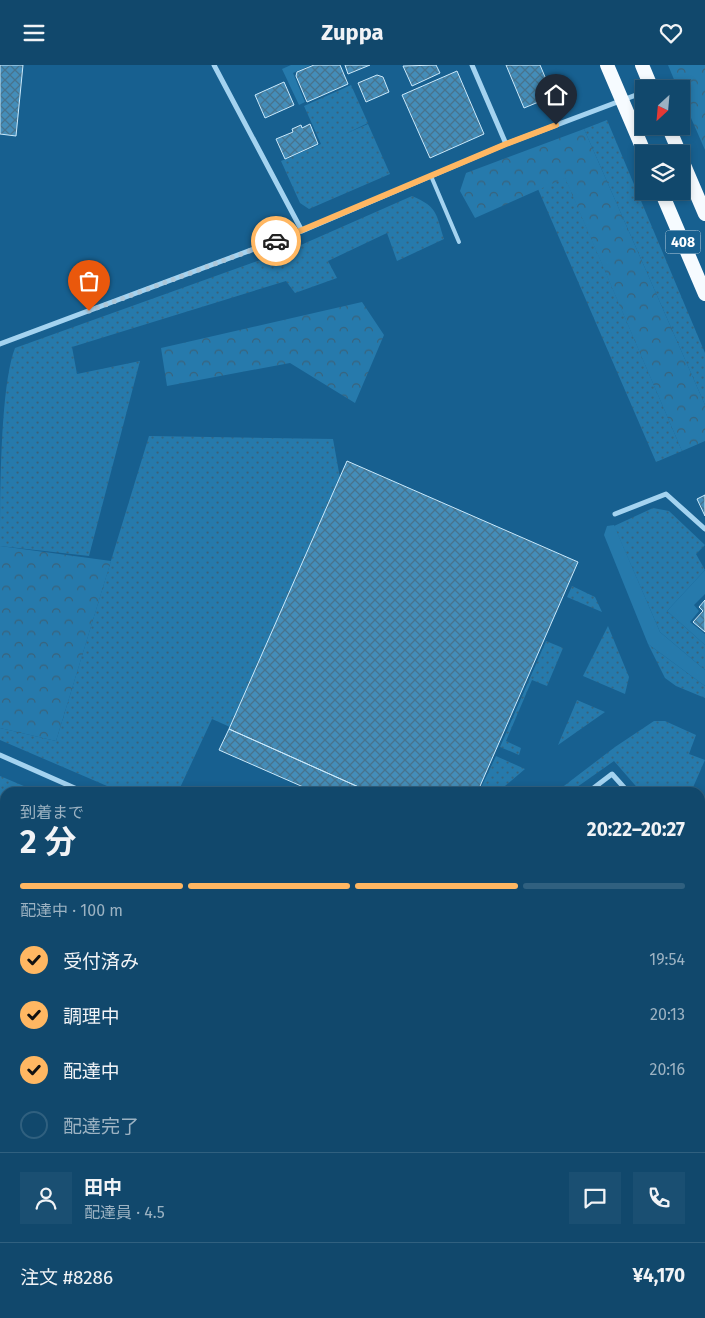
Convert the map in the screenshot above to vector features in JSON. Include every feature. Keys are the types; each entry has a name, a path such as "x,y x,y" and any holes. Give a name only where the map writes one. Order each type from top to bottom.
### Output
{"highway":[{"path":"607,65 641,145"},
{"path":"642,65 648,80"},
{"name":"408","path":"690,179 705,214"},
{"name":"408","path":"665,200 705,293"}],"street":[{"path":"214,65 302,231"},
{"path":"472,65 506,144"},
{"path":"0,344 302,231 506,144 635,96"},
{"path":"615,514 666,494 705,529"},
{"path":"0,755 72,787"},
{"path":"595,787 612,774 624,787"}],"lane":[{"path":"431,176 458,242"}],"green space":[{"path":"291,65 311,65 293,73 305,102 299,105 282,69"},
{"path":"668,65 705,65 705,150 690,116 690,80 674,80"},
{"path":"351,85 368,123 345,134 368,124 390,174 309,209 300,203 281,161 321,144 304,106"},
{"path":"607,120 635,187 635,200 641,200 705,353 705,405 584,129"},
{"path":"584,129 705,405 705,441 682,451 565,178 475,218 460,191 466,173"},
{"path":"565,177 682,451 656,462 538,189"},
{"path":"412,196 427,204 435,212 444,239 397,261 387,233 328,261 337,278 295,293 286,281 72,347 77,374 140,361 89,556 0,546 1,472 6,388 15,348 294,248"},
{"path":"362,302 384,335 355,403 290,363 167,386 161,348"},
{"path":"149,436 333,439 340,478 230,727 212,719 180,787 109,787 0,740 0,728 56,741"},
{"path":"653,508 669,511 705,545 696,554 705,570 667,611 705,645 705,670 660,632 614,526"},
{"path":"614,525 660,632 705,670 705,686 648,644 604,535 607,526"},
{"path":"0,546 111,561 56,741 0,728"},
{"path":"705,570 705,594 694,605 699,611 690,622 705,634 705,645 667,611"},
{"path":"572,586 595,597 602,612 567,597"},
{"path":"608,626 629,677 625,694 583,676"},
{"path":"546,641 563,648 547,686 532,680 506,741 521,748 519,755 500,747"},
{"path":"648,644 705,686 705,698 676,686 665,678"},
{"path":"577,700 605,712 558,745"},
{"path":"654,721 665,721 696,735 689,754 705,760 693,787 637,787 614,761 577,787 563,787 615,747"},
{"path":"496,756 525,769 504,787 481,787"},
{"path":"0,776 26,787 0,787"}],"building":[{"path":"0,65 23,65 16,136 0,134"},
{"path":"314,65 340,65 348,84 307,102 296,76 297,72"},
{"path":"345,65 370,65 348,74"},
{"path":"436,65 440,73 412,86 403,66"},
{"path":"506,65 540,65 553,96 524,108"},
{"path":"457,71 484,134 430,158 402,95"},
{"path":"377,75 383,77 389,92 366,102 358,83"},
{"path":"284,82 294,105 265,118 255,95"},
{"path":"310,124 318,144 285,159 276,139 293,132 292,129 301,125 302,128"},
{"path":"347,461 578,562 480,787 359,787 229,729"},
{"path":"705,495 705,516 697,499"},
{"path":"705,600 705,632 693,622 703,611 699,607"},
{"path":"229,729 359,787 303,787 219,750"}],"way so far":[{"path":"89,311 276,241"}],"route":[{"path":"276,241 506,144 556,125"}]}
